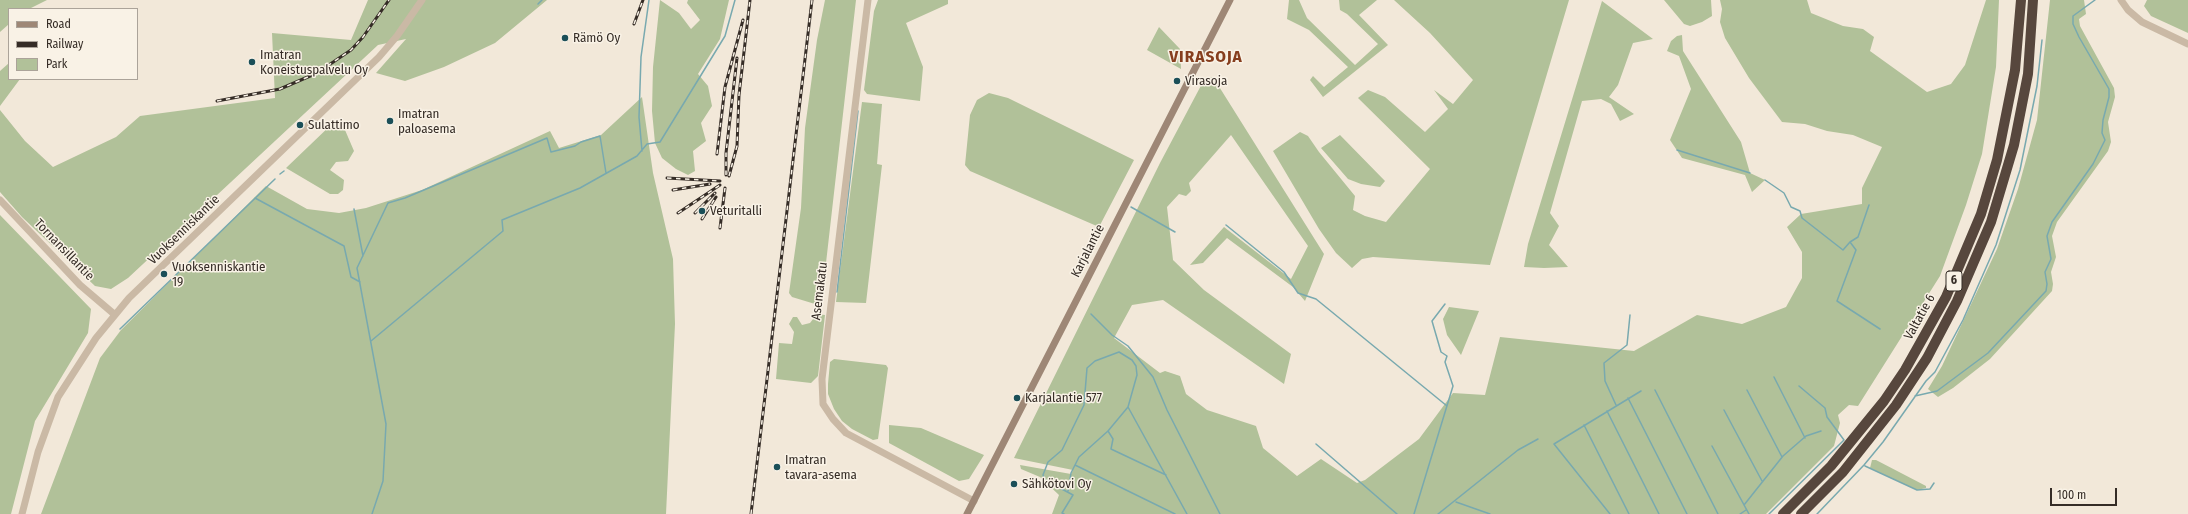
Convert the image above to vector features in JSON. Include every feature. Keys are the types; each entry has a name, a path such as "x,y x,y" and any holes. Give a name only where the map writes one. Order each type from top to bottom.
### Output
{"highway":[{"name":"Valtatie 6","path":"1783,514 1831,466 1871,418 1905,370 1946,297 1981,214 1997,160 2015,70 2021,0"},
{"name":"Valtatie 6","path":"1801,514 1843,472 1896,405 1926,358 1957,301 1991,222 2014,145 2028,74 2033,0"}],"main road":[{"name":"Karjalantie","path":"967,514 1230,0"}],"street":[{"name":"Vuoksenniskantie","path":"22,514 38,452 58,397 79,361 114,314 379,57 397,36 422,0"},
{"name":"Asemakatu","path":"868,0 822,379 823,404 840,427 854,438 974,502"},
{"path":"2121,0 2128,10 2142,22 2188,44"},
{"name":"Tornansillantie","path":"0,200 75,280 114,314"}],"green space":[{"path":"0,0 47,0 31,8 8,8 8,25 0,32"},
{"path":"368,0 547,0 495,43 444,67 405,81 376,73 406,39 378,45 128,278 111,289 95,286 22,217 0,192 0,110 25,141 53,167 116,137 140,116 275,98 272,33 351,40"},
{"path":"660,0 679,13 691,29 700,20 687,3 688,0 729,0 720,39 698,74 708,86 712,106 701,123 706,141 693,151 695,171 688,175 676,169 662,158 655,143 652,111 653,67"},
{"path":"825,0 856,0 822,298 820,304 815,304 792,297 789,293 801,208 805,128 817,40"},
{"path":"878,0 948,0 948,4 906,23 923,67 920,101 867,94 864,90 874,11"},
{"path":"1289,0 1299,0 1307,18 1355,65 1378,44 1347,14 1340,10 1339,0 1377,0 1359,15 1388,45 1323,97 1310,80 1313,76 1324,87 1348,67 1309,30 1287,19"},
{"path":"1394,0 1569,0 1490,265 1373,257 1362,259 1352,268 1336,253 1319,229 1273,151 1300,132 1308,136 1319,152 1355,196 1353,210 1365,216 1386,222 1430,169 1358,98 1368,90 1385,97 1425,132 1448,109 1434,90 1453,104 1473,80 1430,33"},
{"path":"1664,0 1711,0 1712,16 1702,22 1690,26 1684,24"},
{"path":"1720,0 1807,0 1811,13 1843,26 1863,29 1874,37 1870,51 1927,92 1951,84 1965,65 1986,0 1999,0 1996,67 1982,154 1966,205 1940,276 1858,406 1849,405 1838,415 1840,423 1834,446 1766,514 1052,514 1059,495 1040,477 1021,469 1020,465 1071,474 1073,470 1014,458 1160,163 1205,78 1213,77 1324,254 1305,301 1293,287 1227,238 1203,263 1190,265 1224,227 1291,279 1308,246 1231,135 1189,183 1191,191 1186,196 1179,194 1167,207 1173,260 1204,290 1291,354 1284,384 1163,300 1132,305 1114,338 1160,373 1165,371 1180,376 1186,394 1207,410 1256,426 1263,448 1297,476 1321,459 1357,483 1365,480 1419,439 1453,393 1485,395 1500,337 1634,351 1697,315 1742,324 1786,307 1802,278 1802,252 1787,227 1801,214 1862,204 1862,188 1882,147 1853,135 1827,131 1805,124 1782,122 1749,78 1725,38 1720,22 1722,9"},
{"path":"2050,0 2084,0 2086,14 2079,19 2080,26 2114,88 2115,97 2108,122 2111,142 2108,151 2057,222 2052,236 2056,257 2051,272 2053,284 2052,291 1990,359 1953,388 1938,397 1928,389 1942,366 1997,249 2018,189 2037,120"},
{"path":"2147,0 2188,0 2188,33 2151,16 2144,6"},
{"path":"1602,1 1653,39 1633,43 1618,85 1609,97 1634,114 1620,121 1611,104 1601,99 1582,101 1550,213 1559,226 1549,245 1568,267 1524,267 1528,244"},
{"path":"1159,27 1180,49 1181,69 1147,50"},
{"path":"1682,35 1683,51 1741,142 1750,173 1765,180 1752,192 1745,175 1682,158 1670,140 1691,89 1679,56 1667,51 1671,41 1677,36"},
{"path":"8,64 8,80 19,80 0,106 0,71"},
{"path":"989,93 1008,98 1134,160 1099,227 970,171 965,165 970,115 977,100"},
{"path":"642,97 653,173 673,259 675,324 666,514 41,514 100,358 121,330 266,186 307,209 339,213 366,208 422,190 550,131 559,148 601,135"},
{"path":"862,102 882,104 877,164 882,165 866,303 836,302"},
{"path":"334,122 345,130 354,151 348,161 336,162 330,170 344,180 343,190 338,194 330,194 286,168"},
{"path":"1340,135 1385,181 1380,187 1361,184 1348,179 1321,148"},
{"path":"0,215 91,309 88,333 35,421 11,514 0,514"},
{"path":"1449,307 1479,311 1461,355 1447,335 1443,319"},
{"path":"817,314 825,315 818,376 811,383 776,379 779,343 792,344 794,332 789,324 793,317 797,317 802,325 810,323"},
{"path":"834,359 886,365 888,368 878,439 873,440 852,429 842,421 834,409 828,394 828,384 830,362"},
{"path":"889,425 921,428 984,455 969,479 959,481 889,443"},
{"path":"1872,460 1876,460 1926,486 1926,488 1917,490 1870,468"}],"waterway":[{"path":"538,4 542,0"},
{"path":"642,151 639,117 641,57 649,0"},
{"path":"371,341 503,231 502,220 580,188 637,156 647,144 660,142 725,36 735,0"},
{"path":"1915,396 1937,391 1988,353 2046,291 2047,284 2045,272 2051,259 2047,236 2052,222 2093,164 2105,140 2102,133 2103,120 2109,97 2109,89 2073,24 2073,16 2095,0"},
{"path":"1817,514 1864,465 1883,442 1926,381 1935,372 1963,320 1996,245 2020,170 2037,86 2042,40"},
{"path":"837,292 858,111"},
{"path":"372,514 383,481 386,424 357,268 388,203 405,198 547,138 551,152 575,146 581,142 600,136 606,173"},
{"path":"1677,150 1750,173"},
{"path":"280,174 284,171"},
{"path":"120,329 275,179"},
{"path":"1765,180 1784,193 1791,207 1800,211 1802,218 1843,250 1850,242 1858,237 1869,205"},
{"path":"255,198 344,246 351,277 360,282"},
{"path":"1131,207 1175,232"},
{"path":"354,209 363,256"},
{"path":"1226,225 1284,272 1298,293 1316,299 1447,406"},
{"path":"1850,242 1856,250 1837,301 1880,329"},
{"path":"1414,514 1453,386 1445,362 1447,356 1441,352 1432,321 1445,304"},
{"path":"1091,314 1112,335 1128,346 1153,377 1167,410 1220,514"},
{"path":"1616,405 1605,381 1604,363 1627,345 1630,315"},
{"path":"1064,514 1062,513 1073,495 1045,480 1043,475 1048,462 1062,450 1084,405 1087,368 1095,361 1119,352 1132,360 1136,366 1137,375 1128,407 1108,431 1079,457 1071,473 1068,491"},
{"path":"1774,377 1805,438"},
{"path":"1769,514 1844,440 1827,417 1825,408 1799,386"},
{"path":"1655,390 1718,514"},
{"path":"1747,390 1782,457"},
{"path":"1610,514 1554,444 1641,391"},
{"path":"1628,398 1687,514"},
{"path":"1128,407 1187,514"},
{"path":"1724,410 1762,481"},
{"path":"1607,411 1659,514"},
{"path":"1584,425 1629,514"},
{"path":"1108,431 1113,439 1111,449 1166,475"},
{"path":"1744,505 1783,456 1806,436 1821,431"},
{"path":"1438,514 1518,450 1538,439"},
{"path":"1316,444 1397,514"},
{"path":"1712,446 1749,514"},
{"path":"1075,465 1175,514"},
{"path":"1865,466 1917,490 1930,489 1934,483"},
{"path":"1456,502 1490,514"},
{"path":"1740,514 1746,510"}],"railway":[{"path":"217,101 280,89 317,73 351,50 363,37 389,0"},
{"path":"634,24 643,0"},
{"path":"729,176 737,146 739,95 750,0"},
{"path":"751,514 812,0"},
{"path":"717,154 725,87 743,20"},
{"path":"726,175 726,153 737,58"},
{"path":"667,178 720,181"},
{"path":"673,190 710,184"},
{"path":"678,213 720,185"},
{"path":"720,228 725,188"},
{"path":"695,213 715,193"},
{"path":"702,219 716,197"}],"place":[{"name":"Rämö Oy","path":"565,38"},
{"name":"Imatran Koneistuspalvelu Oy","path":"252,62"},
{"name":"Virasoja","path":"1177,81"},
{"name":"Imatran paloasema","path":"390,121"},
{"name":"Sulattimo","path":"300,125"},
{"name":"Veturitalli","path":"702,211"},
{"name":"Vuoksenniskantie 19","path":"164,274"},
{"name":"Karjalantie 577","path":"1017,398"},
{"name":"Imatran tavara-asema","path":"777,467"},
{"name":"Sähkötovi Oy","path":"1014,484"}],"district":[{"name":"VIRASOJA","path":"1206,57"}]}
